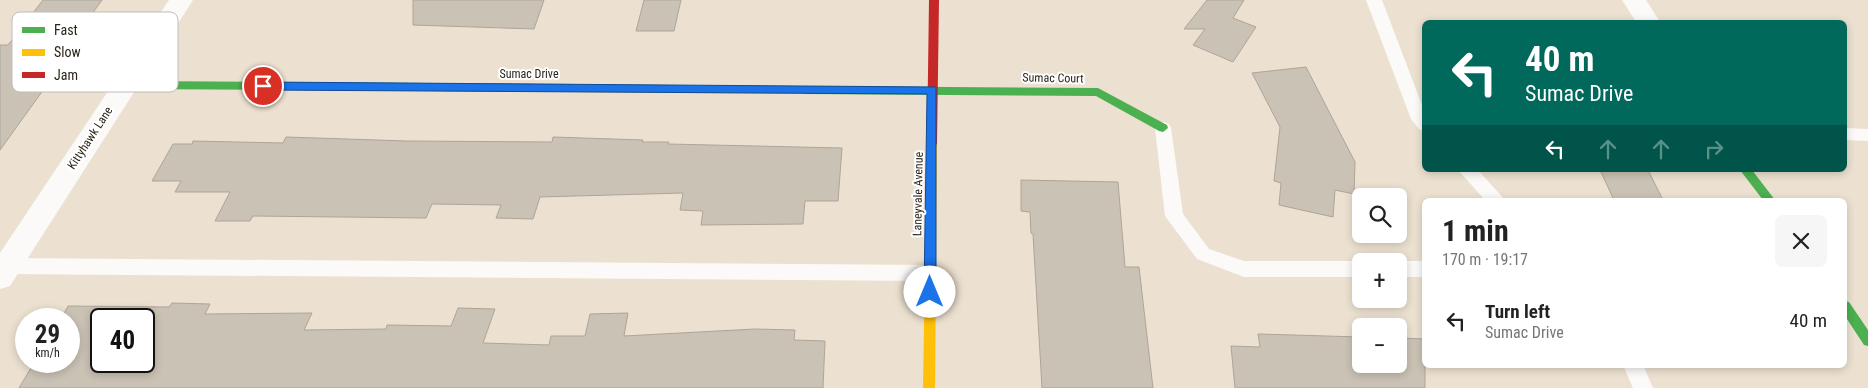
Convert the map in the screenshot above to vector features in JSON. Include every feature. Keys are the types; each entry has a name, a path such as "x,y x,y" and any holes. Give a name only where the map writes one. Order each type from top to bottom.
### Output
{"street":[{"name":"Kittyhawk Lane","path":"173,12 181,0"},
{"name":"Laneyvale Avenue","path":"929,388 934,0"},
{"path":"1634,0 1647,20"},
{"name":"Sumac Drive","path":"178,85 933,90"},
{"name":"Sumac Court","path":"933,90 1098,92 1163,128"},
{"name":"Kittyhawk Lane","path":"4,271 120,92"},
{"path":"1748,172 1767,198"},
{"path":"1847,309 1868,341"}],"lane":[{"path":"1374,0 1419,119 1422,122"},
{"path":"1163,128 1174,216 1202,254 1244,269 1352,269"},
{"path":"1847,134 1868,135"},
{"path":"1469,172 1494,198"},
{"path":"1407,269 1422,269"},
{"path":"4,271 930,273"},
{"path":"1633,368 1643,388"}],"building":[{"path":"43,0 102,0 93,12 34,12"},
{"path":"413,0 544,0 534,29 413,25"},
{"path":"644,0 681,0 674,31 636,31"},
{"path":"1207,0 1244,0 1233,18 1256,27 1233,62 1193,45 1205,29 1184,29"},
{"path":"12,40 12,92 42,92 0,150 0,45 8,45"},
{"path":"1306,67 1355,162 1354,188 1352,188 1352,194 1335,190 1333,217 1279,205 1281,183 1274,181 1280,127 1252,73"},
{"path":"286,137 407,141 552,142 553,137 643,140 642,142 669,142 668,144 842,148 838,201 805,201 803,224 701,225 703,211 680,210 683,193 540,197 533,219 496,218 501,205 432,204 426,218 253,216 250,221 215,221 230,192 175,192 181,181 152,181 173,144 192,144 193,141 283,143"},
{"path":"1601,172 1649,172 1662,198 1613,198"},
{"path":"1021,180 1118,182 1125,267 1139,267 1153,388 1042,388 1033,234 1031,233 1030,212 1021,211"},
{"path":"172,303 210,304 205,314 312,313 304,330 386,329 387,325 451,326 458,308 495,309 483,343 549,345 551,336 585,336 590,314 628,313 624,336 755,329 795,330 794,340 825,341 823,388 19,388 28,373 80,373 80,308 67,308 68,306 169,307"},
{"path":"1258,334 1352,337 1352,373 1407,373 1407,338 1422,339 1422,368 1425,368 1425,388 1235,388 1231,346 1260,347"}],"traffic: fast":[{"path":"178,85 575,88"},
{"path":"804,90 1098,92 1163,128"},
{"path":"1748,172 1767,198"},
{"path":"1847,309 1868,341"}],"traffic: slow":[{"path":"575,88 804,90"},
{"path":"929,388 932,144"}],"traffic: jam":[{"path":"932,144 934,0"}],"route":[{"path":"263,86 933,90 930,292"}]}
